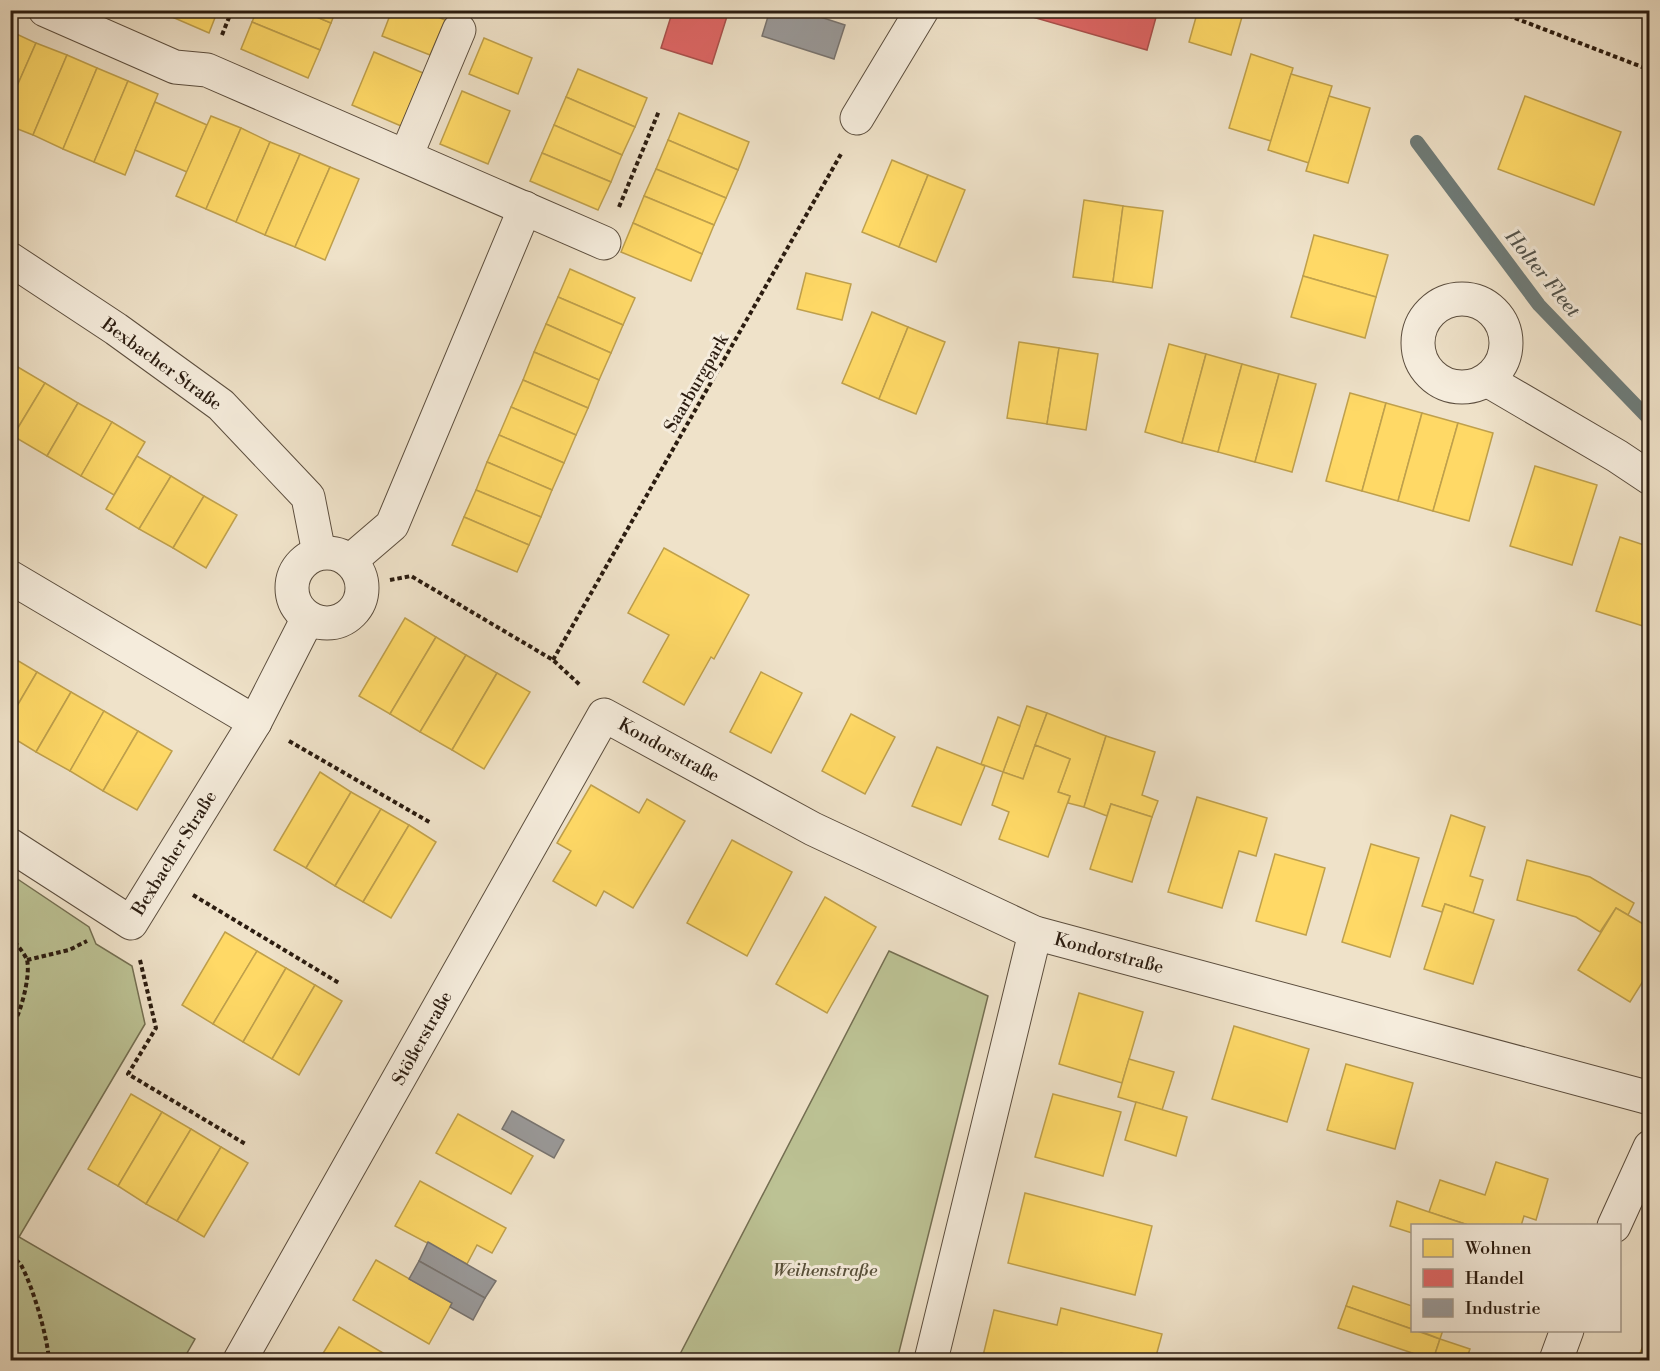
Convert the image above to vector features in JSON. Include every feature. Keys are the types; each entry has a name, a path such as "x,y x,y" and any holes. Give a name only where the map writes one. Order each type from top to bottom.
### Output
{"street":[{"path":"45,10 175,67 207,70 604,243"},
{"path":"857,118 922,10"},
{"path":"406,156 459,30"},
{"path":"356,572 392,525 525,208"},
{"name":"Bexbacher Straße","path":"10,259 116,329 221,405 309,497 319,553"},
{"path":"1487,380 1617,456 1650,478"},
{"path":"330,552 356,572 361,597 356,609 346,618 334,623 321,623 308,618 294,603 291,582 301,564 319,553 330,552"},
{"path":"10,578 255,722"},
{"name":"Bexbacher Straße","path":"10,845 121,916 160,876 255,722 308,618"},
{"name":"Kondorstraße","path":"604,714 813,829 1035,933 1650,1098"},
{"name":"Stößerstraße","path":"240,1360 604,714"},
{"path":"931,1360 1035,933"},
{"path":"1615,1224 1650,1147"},
{"path":"1556,1360 1566,1332"}],"path":[{"path":"1494,10 1650,70"},
{"path":"604,243 659,111"},
{"name":"Saarburgpark","path":"554,660 836,164 857,118"},
{"path":"356,572 411,576 554,660 575,678 604,714"},
{"path":"255,722 431,823"},
{"path":"160,876 339,983"},
{"path":"27,960 69,950 91,939 121,916 156,1028 128,1074 247,1145"},
{"path":"10,936 27,960 26,991 17,1021 10,1030"},
{"path":"10,1255 20,1263 37,1307 48,1347 49,1360"}],"green space":[{"path":"10,874 89,927 96,944 132,966 145,1024 19,1237 195,1339 183,1360 11,1360"},
{"name":"Weihenstraße","path":"889,951 988,996 897,1360 677,1360"}],"building: Wohnen":[{"path":"156,10 218,10 209,33"},
{"path":"257,10 300,10 331,23 320,50 252,22"},
{"path":"300,10 336,10 331,23"},
{"path":"392,10 423,10 445,20 430,55 382,36"},
{"path":"1198,10 1244,10 1231,55 1189,42"},
{"path":"252,22 320,50 308,78 241,49"},
{"path":"10,31 36,43 10,102"},
{"path":"484,38 532,58 518,94 469,74"},
{"path":"36,43 67,55 33,135 10,126 10,102"},
{"path":"374,52 423,73 401,126 352,105"},
{"path":"1251,54 1293,68 1271,141 1229,128"},
{"path":"67,55 97,68 63,149 33,135"},
{"path":"97,68 128,81 94,162 63,149"},
{"path":"578,69 647,98 635,127 566,97"},
{"path":"1291,74 1332,86 1309,163 1268,150"},
{"path":"128,81 158,94 125,175 94,162"},
{"path":"462,91 510,111 488,164 440,144"},
{"path":"1329,96 1370,108 1348,183 1306,171"},
{"path":"1525,96 1621,132 1594,205 1498,169"},
{"path":"566,97 635,127 622,155 554,125"},
{"path":"155,102 207,125 187,172 135,150"},
{"path":"679,113 749,142 738,170 668,140"},
{"path":"211,116 241,128 206,209 176,196"},
{"path":"554,125 622,155 611,182 542,153"},
{"path":"241,128 270,142 236,222 206,209"},
{"path":"668,140 738,170 726,198 656,169"},
{"path":"270,142 300,154 265,235 236,222"},
{"path":"542,153 611,182 598,210 530,181"},
{"path":"300,154 330,167 295,247 265,235"},
{"path":"892,160 928,175 899,247 862,232"},
{"path":"330,167 359,179 325,260 295,247"},
{"path":"656,169 726,198 714,225 644,196"},
{"path":"928,175 965,190 936,262 899,247"},
{"path":"644,196 714,225 702,254 633,223"},
{"path":"1084,200 1123,206 1113,282 1073,277"},
{"path":"1123,206 1163,211 1152,288 1113,282"},
{"path":"633,223 702,254 691,281 621,252"},
{"path":"1314,235 1388,255 1376,297 1303,276"},
{"path":"570,269 635,298 623,325 558,297"},
{"path":"806,273 851,284 842,320 797,309"},
{"path":"1303,276 1376,297 1365,338 1291,317"},
{"path":"558,297 623,325 611,353 546,324"},
{"path":"872,312 908,327 879,399 842,383"},
{"path":"546,324 611,353 599,380 534,352"},
{"path":"908,327 945,342 916,414 879,399"},
{"path":"1019,342 1059,348 1047,424 1007,418"},
{"path":"1169,344 1206,354 1182,443 1145,432"},
{"path":"1059,348 1098,354 1086,430 1047,424"},
{"path":"534,352 599,380 588,408 523,380"},
{"path":"1206,354 1242,364 1218,452 1182,443"},
{"path":"11,363 45,383 13,436 10,434"},
{"path":"1242,364 1279,374 1255,462 1218,452"},
{"path":"1279,374 1316,384 1292,472 1255,462"},
{"path":"523,380 588,408 576,435 511,407"},
{"path":"45,383 78,403 47,456 13,436"},
{"path":"1350,393 1386,403 1362,491 1326,481"},
{"path":"78,403 112,422 81,476 47,456"},
{"path":"1386,403 1422,413 1398,501 1362,491"},
{"path":"511,407 576,435 564,463 499,435"},
{"path":"1422,413 1458,423 1433,511 1398,501"},
{"path":"112,422 145,442 114,495 81,476"},
{"path":"1458,423 1493,433 1469,521 1433,511"},
{"path":"499,435 564,463 552,490 487,462"},
{"path":"137,456 171,476 139,529 106,509"},
{"path":"487,462 552,490 541,517 476,490"},
{"path":"1535,466 1597,485 1572,565 1510,546"},
{"path":"171,476 204,496 173,548 139,529"},
{"path":"476,490 541,517 529,545 464,517"},
{"path":"204,496 237,515 206,568 173,548"},
{"path":"464,517 529,545 517,572 452,545"},
{"path":"1620,537 1650,547 1650,605 1643,626 1596,611"},
{"path":"664,548 749,595 714,659 711,657 684,705 643,682 669,635 628,613"},
{"path":"405,618 436,637 390,714 359,696"},
{"path":"436,637 466,655 420,732 390,714"},
{"path":"466,655 497,673 452,750 420,732"},
{"path":"10,656 37,672 10,718"},
{"path":"37,672 71,692 36,752 10,736 10,718"},
{"path":"761,672 802,693 771,753 730,732"},
{"path":"497,673 530,692 484,769 452,750"},
{"path":"71,692 104,711 70,771 36,752"},
{"path":"1027,706 1047,713 1023,779 1003,772"},
{"path":"104,711 138,731 103,791 70,771"},
{"path":"1047,713 1106,736 1084,807 1068,803 1070,796 1058,792 1070,759 1035,745"},
{"path":"851,714 895,737 865,794 822,771"},
{"path":"998,717 1020,726 1003,772 981,764"},
{"path":"138,731 172,751 137,810 103,791"},
{"path":"1106,736 1155,752 1142,795 1158,801 1152,817 1111,804 1107,816 1084,807"},
{"path":"1035,745 1070,759 1058,792 1070,796 1048,857 999,839 1009,812 992,805 1003,772 1023,779"},
{"path":"937,747 985,766 961,825 912,806"},
{"path":"320,772 351,792 306,868 274,850"},
{"path":"591,785 639,813 647,799 685,821 633,908 604,891 596,906 553,881 571,851 557,843"},
{"path":"351,792 381,809 335,886 306,868"},
{"path":"1197,797 1267,818 1256,856 1239,851 1222,908 1168,892"},
{"path":"1111,804 1152,817 1132,882 1090,869"},
{"path":"381,809 409,825 363,902 335,886"},
{"path":"1451,815 1485,827 1470,876 1483,880 1473,913 1445,904 1442,912 1422,906"},
{"path":"409,825 436,842 391,918 363,902"},
{"path":"732,840 792,872 747,956 687,923"},
{"path":"1371,844 1419,858 1390,957 1342,942"},
{"path":"1275,854 1325,868 1306,935 1256,921"},
{"path":"1650,858 1650,889 1643,885 1649,874 1642,871"},
{"path":"1527,860 1590,877 1634,903 1628,915 1616,908 1600,932 1576,917 1517,900"},
{"path":"825,897 876,927 827,1013 776,984"},
{"path":"1445,904 1494,920 1473,984 1424,969"},
{"path":"1616,908 1650,928 1650,970 1630,1002 1578,970"},
{"path":"225,932 257,951 213,1024 182,1005"},
{"path":"257,951 286,968 243,1042 213,1024"},
{"path":"286,968 315,985 272,1059 243,1042"},
{"path":"315,985 342,1001 299,1075 272,1059"},
{"path":"1079,993 1143,1012 1122,1083 1059,1064"},
{"path":"1234,1026 1309,1049 1287,1122 1212,1099"},
{"path":"1129,1059 1174,1072 1162,1110 1118,1097"},
{"path":"1346,1064 1413,1083 1395,1149 1327,1130"},
{"path":"131,1094 162,1112 118,1186 88,1169"},
{"path":"1053,1094 1121,1112 1103,1176 1035,1157"},
{"path":"1136,1102 1187,1117 1176,1156 1125,1140"},
{"path":"162,1112 191,1129 146,1204 118,1186"},
{"path":"458,1114 533,1156 511,1194 436,1153"},
{"path":"191,1129 221,1147 177,1221 146,1204"},
{"path":"221,1147 248,1163 204,1237 177,1221"},
{"path":"1496,1162 1548,1179 1536,1220 1524,1216 1522,1224 1465,1224 1429,1212 1440,1180 1485,1195"},
{"path":"420,1181 506,1228 492,1253 477,1245 467,1264 395,1226"},
{"path":"1025,1193 1152,1226 1135,1295 1008,1263"},
{"path":"1397,1201 1465,1224 1411,1224 1411,1233 1390,1226"},
{"path":"376,1260 452,1303 429,1344 353,1300"},
{"path":"1353,1286 1411,1306 1411,1329 1346,1306"},
{"path":"1346,1306 1411,1329 1411,1332 1420,1332 1440,1339 1433,1360 1338,1328"},
{"path":"1061,1308 1162,1334 1155,1360 1092,1360 1061,1353 1059,1360 982,1360 994,1310 1057,1325"},
{"path":"339,1327 395,1360 319,1360"},
{"path":"1650,1330 1650,1360 1637,1360"},
{"path":"1422,1332 1442,1332 1440,1339"},
{"path":"1440,1339 1470,1349 1466,1360 1433,1360"}],"building: Handel":[{"path":"673,10 729,10 712,64 661,48"},
{"path":"1008,10 1158,10 1147,50"}],"building: Industrie":[{"path":"770,10 799,10 845,25 834,59 762,36"},
{"path":"512,1111 564,1140 554,1158 502,1129"},
{"path":"428,1242 496,1281 485,1298 419,1261"},
{"path":"419,1261 485,1298 473,1320 450,1307 452,1303 409,1279"}],"waterway":[{"name":"Holter Fleet","path":"1417,142 1539,305 1650,420"}]}
